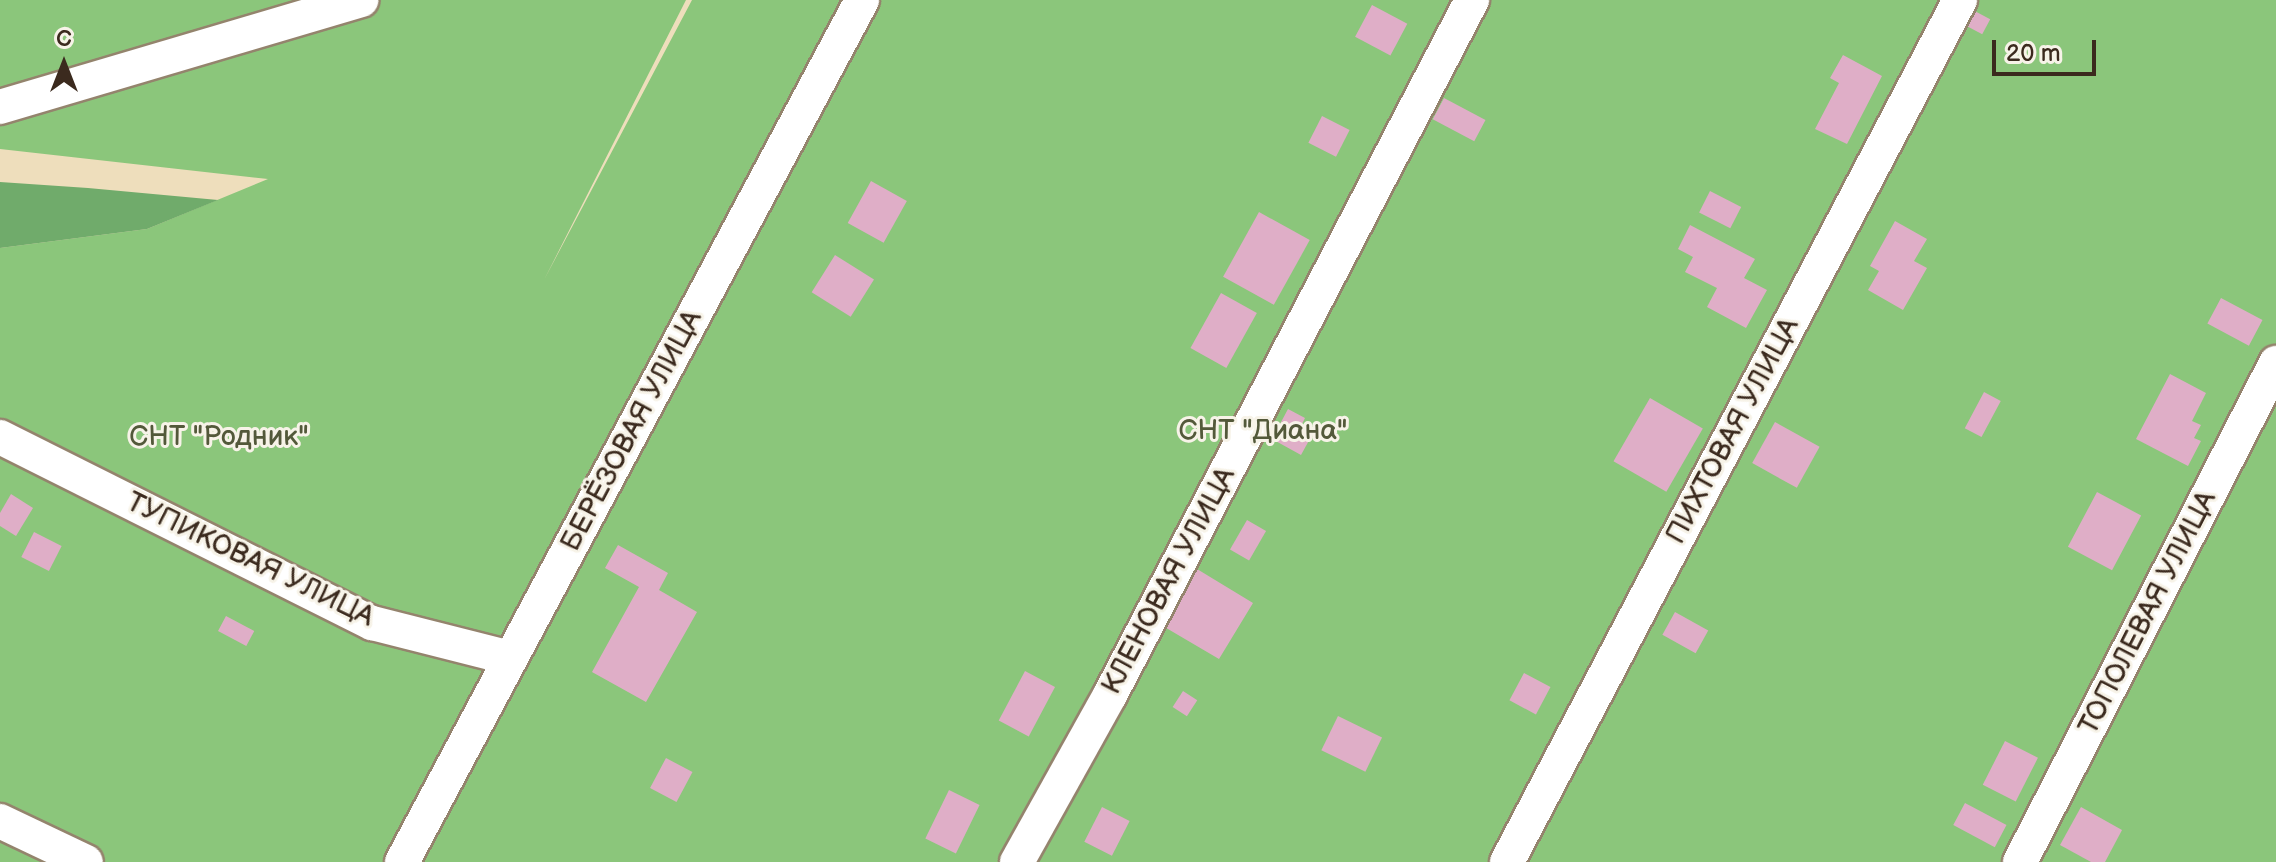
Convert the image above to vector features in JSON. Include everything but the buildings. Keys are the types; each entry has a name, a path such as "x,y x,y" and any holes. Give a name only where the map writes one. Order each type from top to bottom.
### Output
{"street":[{"path":"0,107 361,0"},
{"name":"БЕРЁЗОВАЯ УЛИЦА","path":"411,859 510,658 862,0"},
{"name":"КЛЕНОВАЯ УЛИЦА","path":"1017,862 1110,695 1472,0"},
{"name":"ПИХТОВАЯ УЛИЦА","path":"1507,862 1960,0"},
{"name":"ТОПОЛЕВАЯ УЛИЦА","path":"2020,862 2276,363"},
{"name":"ТУПИКОВАЯ УЛИЦА","path":"0,437 372,623 510,658"},
{"path":"0,821 86,862"}],"green space":[{"name":"СНТ \"Диана\"","path":"0,0 686,0 544,280 692,0 2276,0 2276,862 0,862 0,248 147,229 268,179 0,149"},
{"path":"0,182 218,200 147,229 0,248"}],"park label":[{"name":"СНТ \"Родник\"","path":"219,437"}]}
